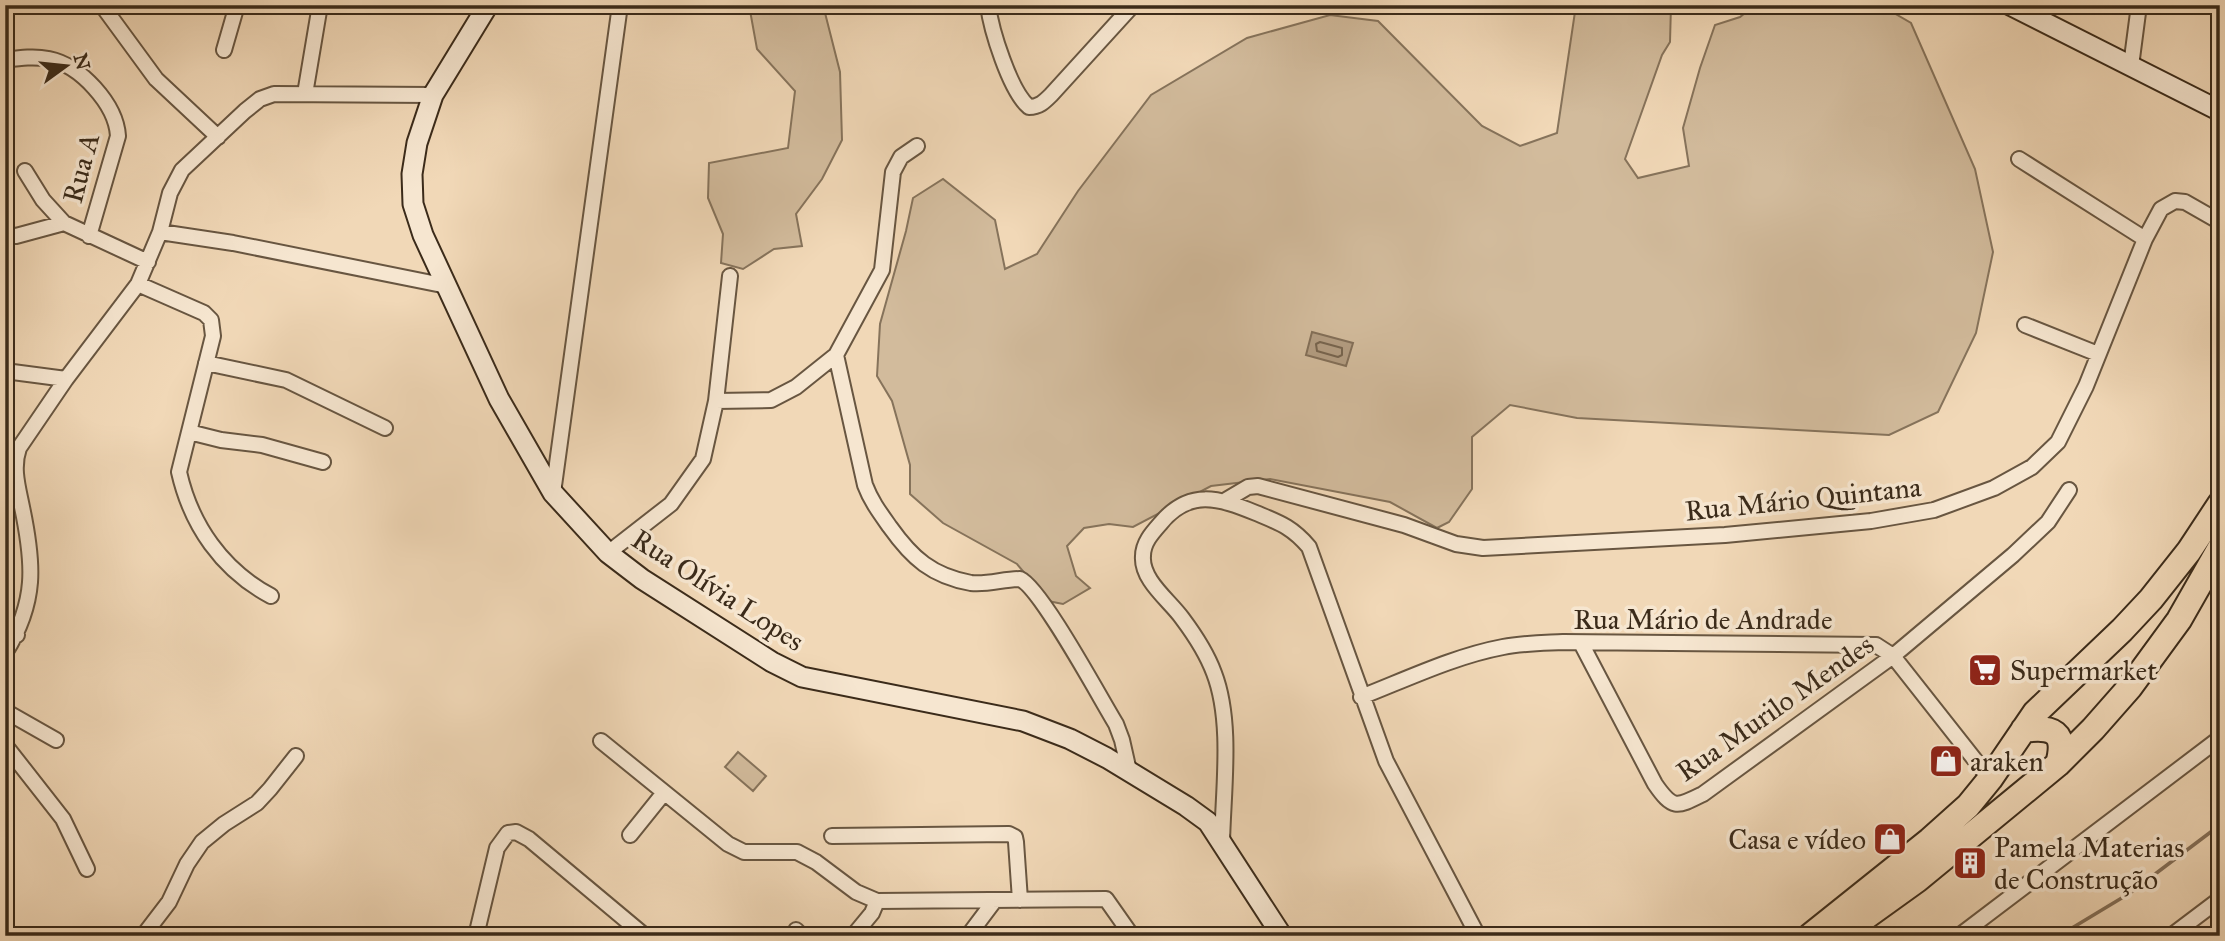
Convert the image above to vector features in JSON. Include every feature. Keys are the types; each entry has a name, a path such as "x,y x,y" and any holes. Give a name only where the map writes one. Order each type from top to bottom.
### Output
{"highway":[{"path":"1810,936 1930,840 1968,806 2023,730 2053,694 2151,599 2189,551 2220,504"},
{"path":"1839,936 1917,880 2058,764 2093,729 2130,687 2179,620 2220,548"},
{"path":"2023,730 2044,728 2052,731 2061,741 2058,764"}],"street":[{"path":"224,50 237,5"},
{"path":"305,94 320,5"},
{"name":"Rua Olívia Lopes","path":"488,5 433,96 417,143 412,174 413,204 423,235 499,400 553,493 608,553 642,579 772,662 802,677 1023,721 1070,739 1129,771 1208,822 1282,936"},
{"path":"553,493 620,5"},
{"path":"988,5 990,21 1010,76 1024,103 1035,107 1051,95 1133,5"},
{"path":"2010,5 2220,111"},
{"path":"2131,66 2139,5"},
{"path":"104,8 156,79 218,137"},
{"name":"Rua A","path":"5,60 32,57 50,59 71,67 107,102 117,121 118,136 89,236 64,223 16,236 5,235"},
{"path":"5,653 17,635 30,594 32,563 16,473 15,459 19,448 66,379 138,284 160,232 170,193 182,170 244,111 260,99 274,94 433,96"},
{"path":"716,401 771,400 796,387 836,355 882,270 891,184 896,164 917,146"},
{"path":"2019,159 2145,239"},
{"path":"25,171 43,200 64,223"},
{"name":"Rua Mário Quintana","path":"1226,500 1248,487 1258,486 1404,525 1456,544 1483,548 1725,536 1913,515 1934,510 1994,488 2032,467 2050,452 2067,426 2145,239 2161,209 2175,201 2185,202 2220,222"},
{"path":"160,232 233,243 447,286"},
{"path":"89,236 148,262"},
{"path":"608,553 671,504 703,458 716,401 730,276"},
{"path":"138,284 204,313 211,320 213,336 179,472 195,521 218,554 236,574 271,596"},
{"path":"2025,325 2098,354"},
{"path":"836,355 865,485 878,510 904,547 920,563 939,574 973,583 1020,579 1031,588 1049,612 1116,724 1129,771"},
{"path":"206,363 286,380 386,428"},
{"path":"5,371 66,379"},
{"path":"189,432 221,440 262,444 323,462"},
{"name":"Rua Murilo Mendes","path":"1581,643 1655,784 1671,804 1678,805 1703,794 1893,656 2048,522 2068,490"},
{"path":"1222,843 1223,705 1214,672 1182,618 1150,579 1143,557 1145,544 1169,512 1183,504 1203,499 1226,500 1296,532 1309,547 1386,761 1478,936"},
{"path":"5,625 17,635"},
{"name":"Rua Mário de Andrade","path":"1361,697 1462,659 1522,644 1861,644 1876,645 1893,656"},
{"path":"1893,656 1990,779"},
{"path":"5,711 56,740"},
{"path":"1959,936 2220,738"},
{"path":"601,741 663,794 728,844 744,852 797,852 816,862 856,892 877,901 1106,899 1132,936"},
{"path":"5,745 63,818 87,869"},
{"path":"143,936 169,902 187,864 202,842 257,803 296,756"},
{"path":"630,835 663,794"},
{"path":"476,936 497,848 508,833 516,832 529,839 645,936"},
{"path":"832,836 1009,834 1015,837 1016,842 1020,900"},
{"path":"2171,936 2220,899"},
{"path":"968,936 995,900"},
{"path":"853,936 872,913 877,901"},
{"path":"1979,936 1985,915"},
{"path":"620,916 625,936"}],"shaded area":[{"path":"749,5 823,5 840,72 842,140 822,179 796,214 802,246 774,249 743,269 721,263 723,234 708,198 709,163 788,148 795,91 757,49"},
{"path":"1576,5 1671,5 1670,42 1662,55 1625,159 1638,178 1689,166 1683,128 1715,25 1740,17 1755,5 1880,5 1911,23 1975,169 1993,252 1976,333 1938,412 1889,435 1577,418 1510,405 1472,437 1472,489 1449,522 1437,528 1390,502 1270,479 1211,486 1133,527 1109,524 1084,528 1067,546 1076,576 1090,588 1063,604 1048,601 1017,564 943,523 910,494 910,465 892,401 877,376 880,324 913,198 943,179 995,220 1005,269 1037,254 1078,191 1151,95 1247,38 1330,15 1378,21 1482,126 1520,146 1557,133"},
{"path":"738,752 766,776 753,791 725,767"}],"water":[{"path":"1312,332 1353,343 1346,366 1306,355"}],"waterway":[{"path":"2066,936 2072,928 2130,893 2220,825"}],"place":[{"name":"Supermarket","path":"1985,670"},
{"name":"araken","path":"1946,761"},
{"name":"Casa e vídeo","path":"1890,839"},
{"name":"Pamela Materias de Construção","path":"1970,863"}]}
